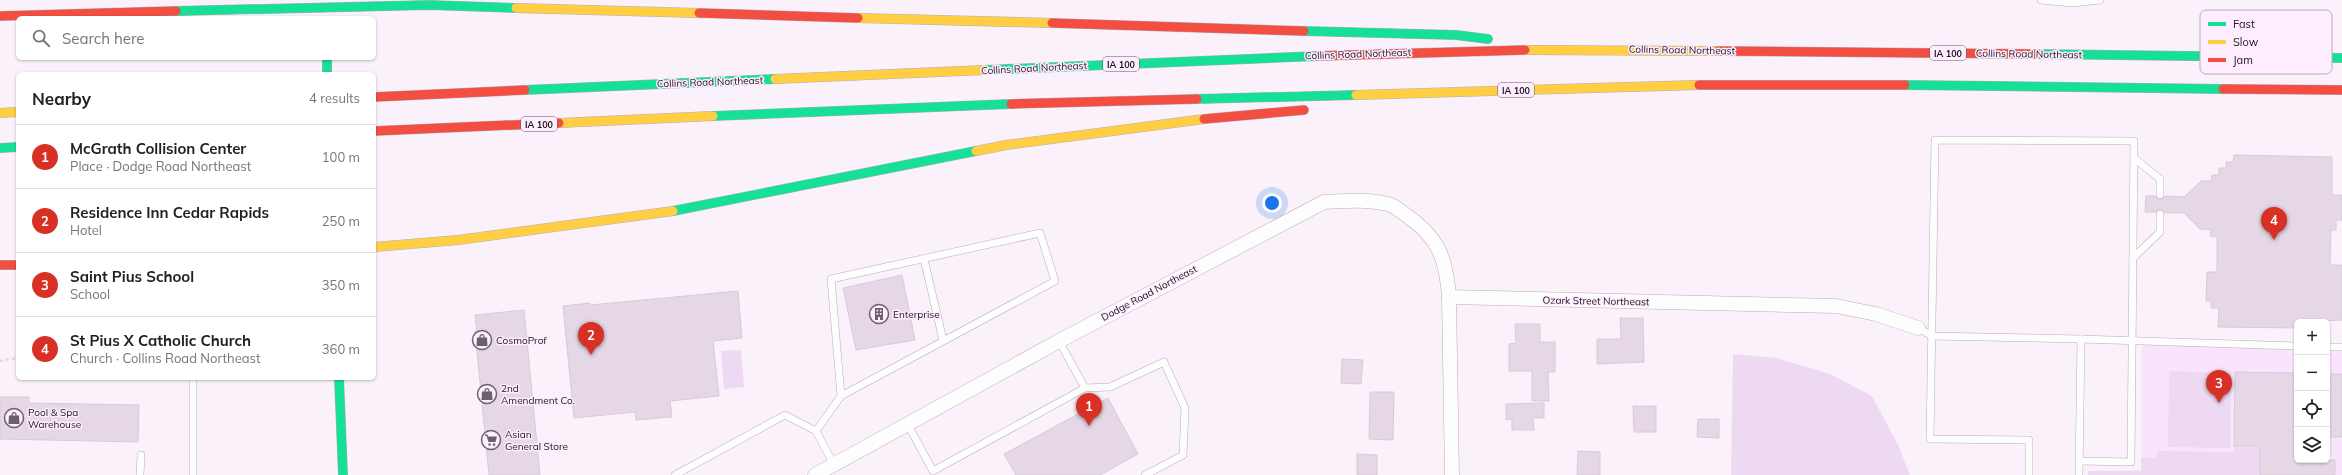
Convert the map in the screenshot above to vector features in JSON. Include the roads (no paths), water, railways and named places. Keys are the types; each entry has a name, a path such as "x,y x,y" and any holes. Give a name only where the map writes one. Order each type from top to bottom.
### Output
{"main road":[{"path":"325,4 326,16"},
{"path":"0,16 325,4 429,5 1456,35 1555,48"},
{"name":"Collins Road Northeast","path":"376,97 1394,52 1555,48 2200,56"},
{"name":"Collins Road Northeast","path":"2332,58 2342,58"},
{"path":"327,60 327,72"},
{"path":"1384,104 1696,85"},
{"name":"IA 100","path":"376,132 957,106 1696,85 1935,85 2342,90"},
{"path":"376,247 458,240 682,210 1006,145 1200,119 1315,110"},
{"path":"0,113 16,112"},
{"path":"0,148 16,147"},
{"path":"0,265 16,265"},
{"path":"338,380 343,475"}],"street":[{"name":"Dodge Road Northeast","path":"815,475 1059,341 1324,202 1360,200 1390,204 1422,227 1437,246 1447,268 1449,297"},
{"name":"Ozark Street Northeast","path":"1449,297 1836,306 1876,314 1918,328"},
{"path":"1449,297 1452,475"}],"lane":[{"path":"2041,0 2072,3 2100,0"},
{"path":"2029,475 2029,440 1930,439 1935,140 2134,141 2131,462 2079,461"},
{"path":"2134,158 2160,179 2160,195"},
{"path":"2133,258 2160,232 2160,214"},
{"path":"816,431 841,396 1055,281 1040,233 831,279 841,396"},
{"path":"924,258 943,340"},
{"path":"1918,328 1932,336 2294,346"},
{"path":"2079,475 2081,339"},
{"path":"1059,341 1085,388"},
{"path":"2330,347 2342,347"},
{"path":"908,425 933,471 1085,388 1110,387 1164,362 1185,408 1183,455 1145,475"},
{"path":"193,380 193,475"},
{"path":"675,475 786,415 816,431 834,464"},
{"path":"140,475 141,455"}],"place":[{"name":"St Pius X Catholic Church","path":"2274,240"},
{"name":"Enterprise","path":"879,314"},
{"name":"CosmoProf","path":"482,340"},
{"name":"Residence Inn Cedar Rapids","path":"591,355"},
{"name":"2nd Amendment Co.","path":"487,394"},
{"name":"Saint Pius School","path":"2219,403"},
{"name":"Pool & Spa Warehouse","path":"14,418"},
{"name":"McGrath Collision Center","path":"1089,426"},
{"name":"Asian General Store","path":"491,440"}]}
